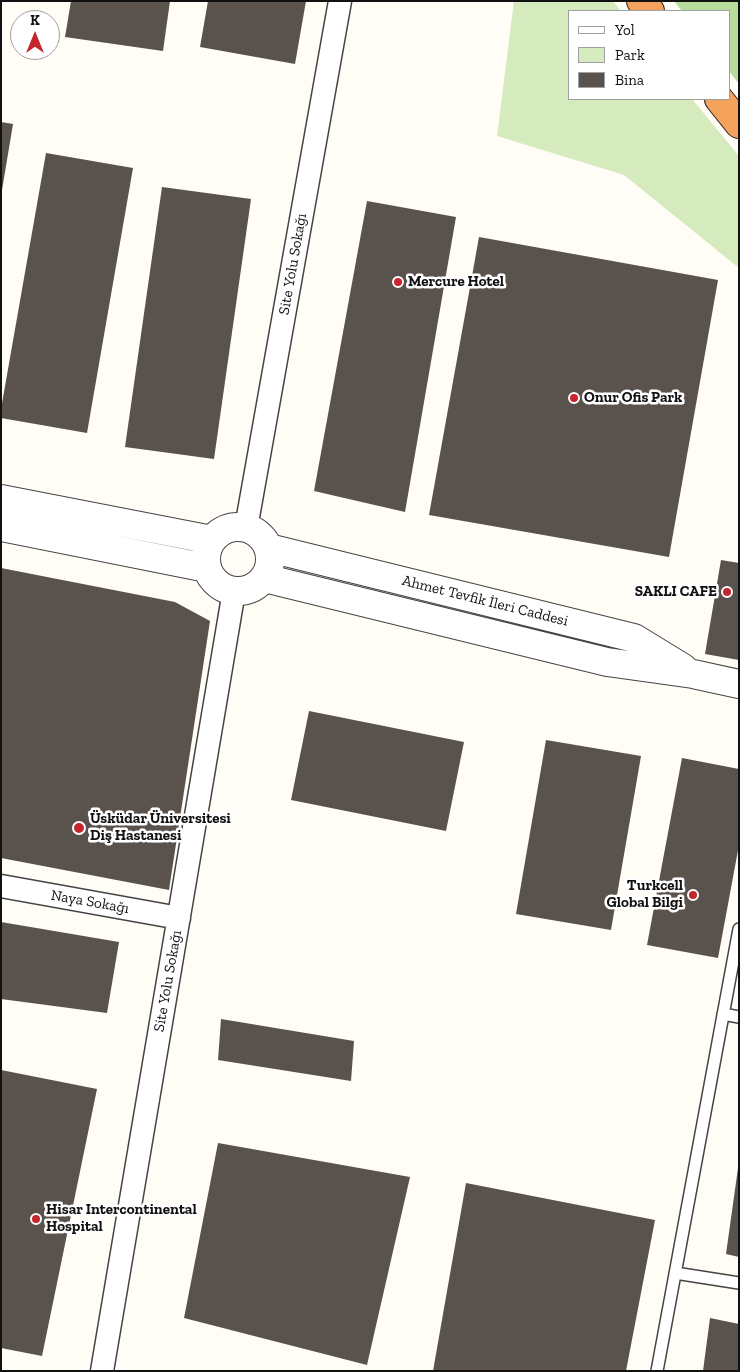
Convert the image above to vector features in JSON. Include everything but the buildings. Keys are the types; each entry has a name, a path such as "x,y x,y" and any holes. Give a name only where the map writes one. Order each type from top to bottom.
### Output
{"highway":[{"path":"720,100 739,124"}],"street":[{"name":"Site Yolu Sokağı","path":"246,528 340,1"},
{"path":"1,499 212,540"},
{"path":"1,527 207,568"},
{"path":"236,527 246,528 255,532 269,548 271,558 269,569 264,578 251,589 234,591 217,583 211,576 207,568 206,558 212,540 219,533 236,527"},
{"name":"Ahmet Tevfik İleri Caddesi","path":"269,548 634,638 692,674"},
{"name":"Ahmet Tevfik İleri Caddesi","path":"264,578 607,662 692,674 739,684"},
{"name":"Site Yolu Sokağı","path":"102,1371 234,591"},
{"name":"Naya Sokağı","path":"1,886 179,918"}],"lane":[{"path":"657,1371 739,929"},
{"path":"723,1014 739,1017"},
{"path":"676,1273 739,1284"}],"green space":[{"path":"514,1 613,1 620,10 568,10 568,100 693,100 739,156 739,268 624,175 497,136"},
{"path":"674,1 739,1 739,84 730,72 730,10 681,10"}],"place":[{"name":"Mercure Hotel","path":"398,282"},
{"name":"Onur Ofis Park","path":"574,398"},
{"name":"SAKLI CAFE","path":"727,592"},
{"name":"Üsküdar Üniversitesi Diş Hastanesi","path":"79,828"},
{"name":"Turkcell Global Bilgi","path":"693,895"},
{"name":"Hisar Intercontinental Hospital","path":"36,1219"}]}
